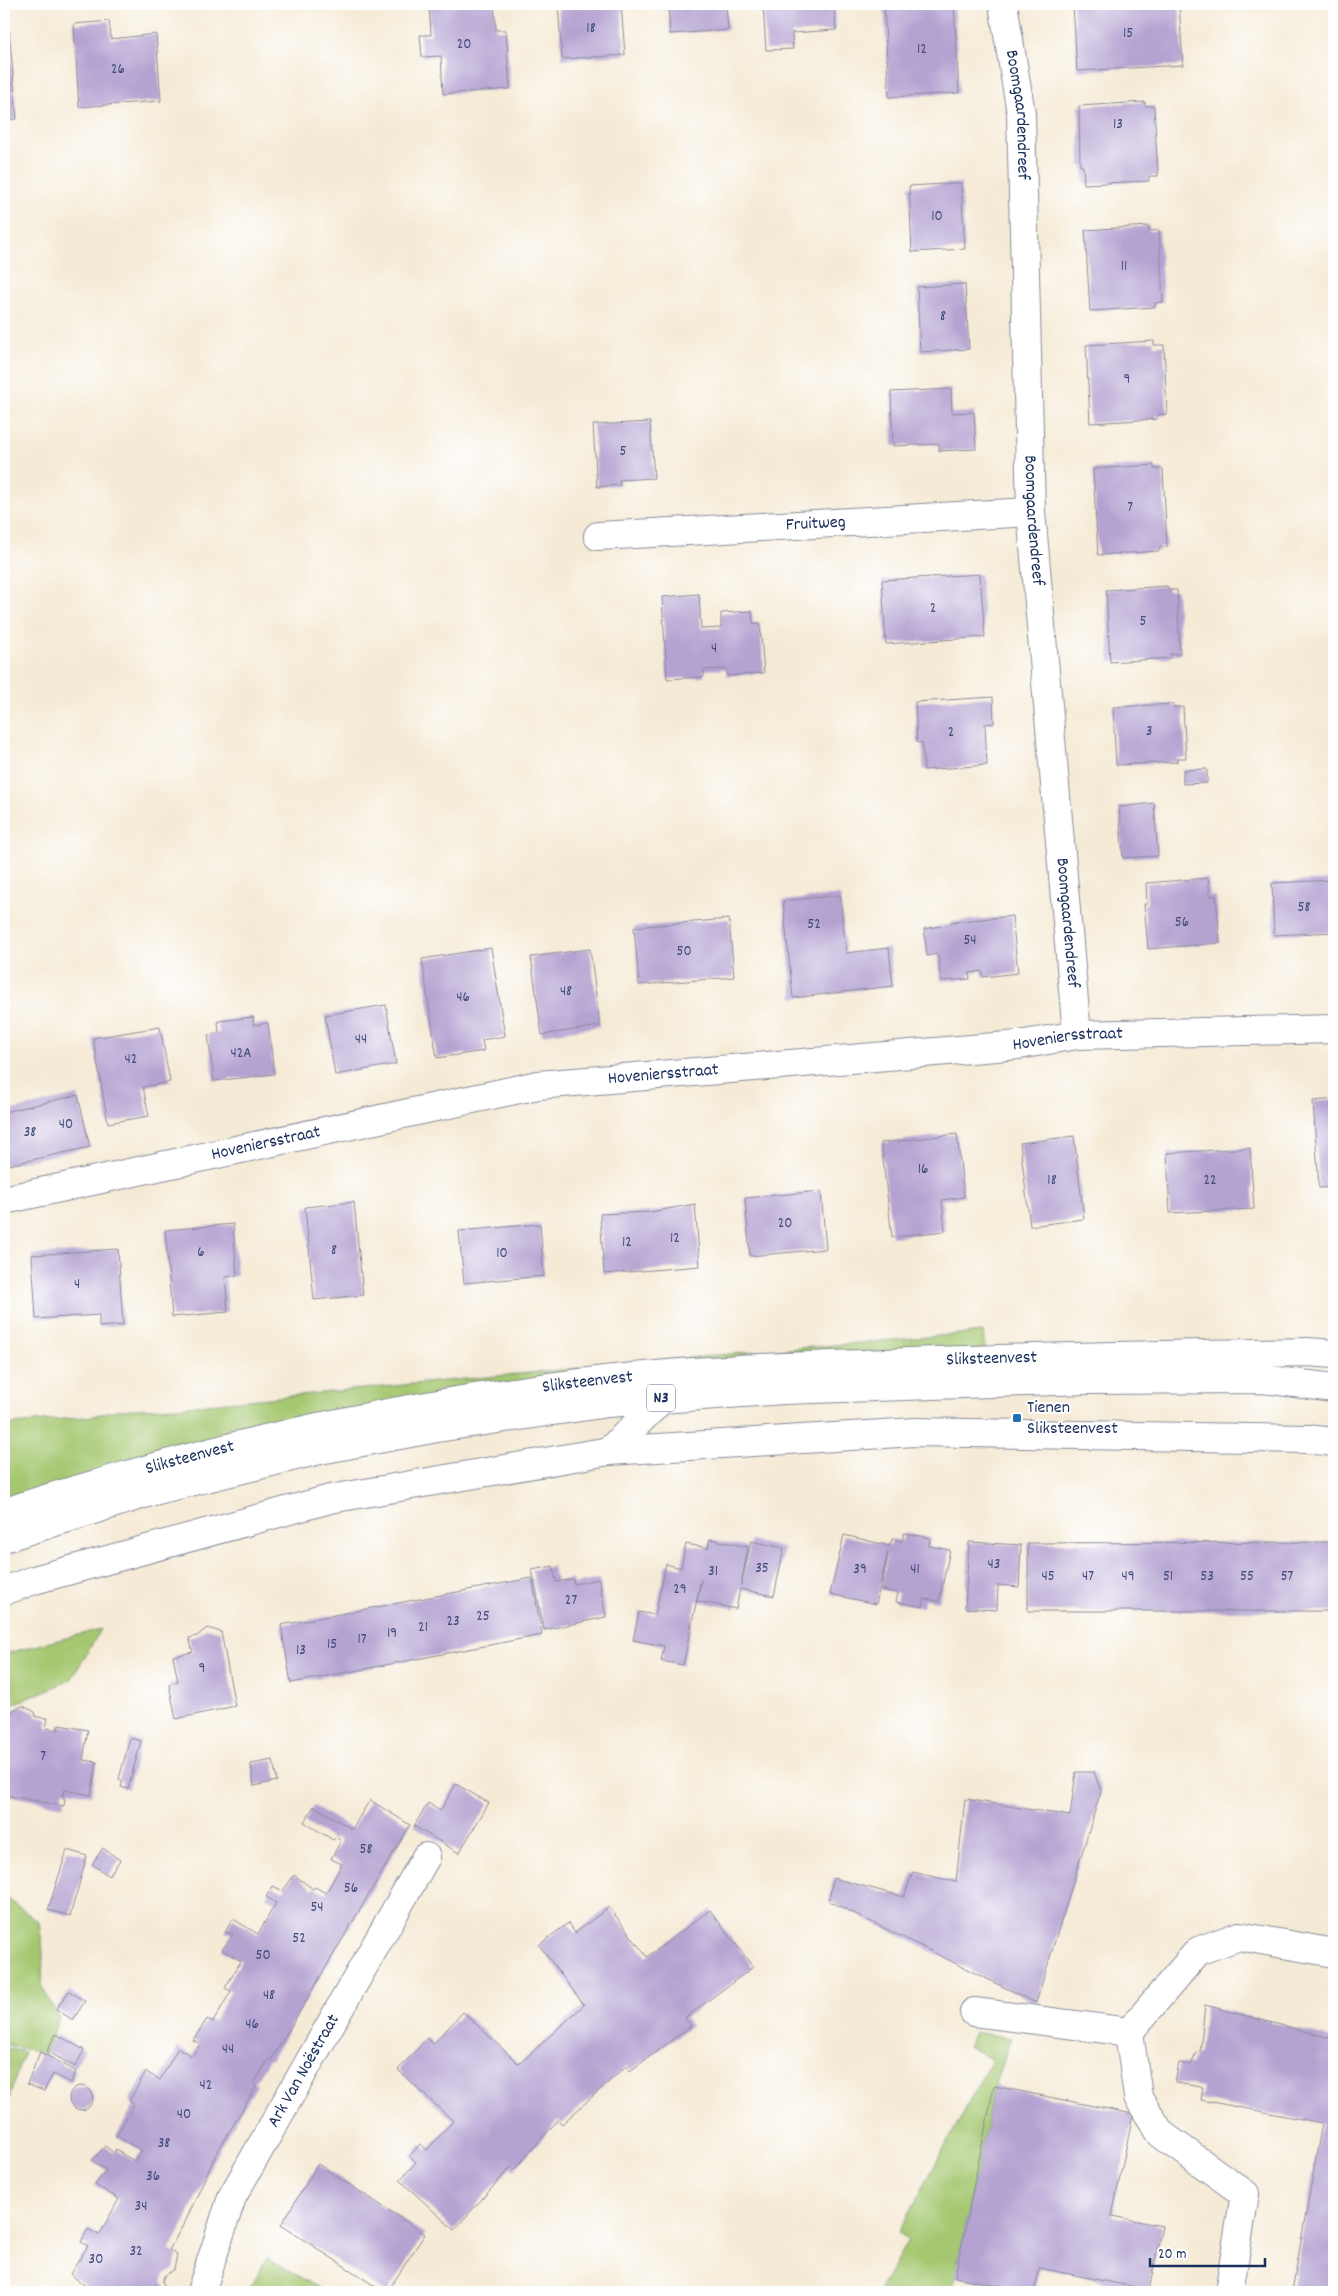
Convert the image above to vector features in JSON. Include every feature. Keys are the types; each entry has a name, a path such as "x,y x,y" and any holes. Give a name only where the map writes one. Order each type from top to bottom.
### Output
{"street":[{"name":"Boomgaardendreef","path":"1003,4 1021,113 1031,512 1077,1035"},
{"name":"Fruitweg","path":"598,536 1031,512"},
{"name":"Hoveniersstraat","path":"4,1200 538,1085 1018,1045 1077,1035 1334,1029"},
{"name":"Sliksteenvest","path":"4,1513 162,1465 244,1443 315,1427 430,1405 604,1380 727,1369 935,1361 1288,1352 1334,1354"},
{"name":"Sliksteenvest","path":"4,1538 154,1491 320,1450 437,1428 608,1403 784,1390 1087,1380 1262,1379 1334,1388"},
{"path":"608,1451 662,1398"},
{"path":"4,1591 34,1580 330,1499 608,1451 915,1432 1334,1442"},
{"name":"Ark Van Noëstraat","path":"202,2292 232,2198 426,1857"},
{"path":"1229,2292 1245,2194 1161,2134 1138,2097 1129,2032 1198,1951 1239,1936 1334,1953"},
{"path":"974,2012 1129,2032"}],"green space":[{"path":"983,1332 985,1349 4,1502 4,1425 93,1416 116,1410 176,1407 652,1361"},
{"path":"101,1629 71,1680 4,1708 4,1654"},
{"path":"4,1896 39,1922 43,1952 42,1987 59,2018 45,2054 4,2044"},
{"path":"974,2032 1011,2038 994,2086 953,2292 879,2292 908,2240 898,2233 992,2060 968,2046"},
{"path":"4,2047 24,2052 4,2114"},
{"path":"267,2258 326,2292 248,2292"}],"building":[{"path":"429,4 494,4 496,30 506,30 510,89 443,94 441,56 422,57 420,35 431,35"},
{"path":"558,4 621,4 625,55 562,59"},
{"path":"668,4 726,4 728,30 670,34"},
{"path":"763,4 834,4 836,30 792,33 793,49 766,50"},
{"path":"954,4 959,93 889,97 884,6"},
{"path":"1073,4 1179,4 1183,65 1077,71"},
{"path":"109,21 111,39 156,34 161,101 79,107 74,24"},
{"path":"4,29 9,29 17,119 4,120"},
{"path":"1145,102 1145,106 1154,106 1158,176 1149,176 1149,181 1084,184 1083,166 1080,166 1079,106"},
{"path":"961,183 965,249 912,252 909,186"},
{"path":"1149,226 1149,231 1159,230 1163,302 1155,303 1155,307 1090,311 1085,230"},
{"path":"965,284 969,349 920,352 917,287"},
{"path":"1154,341 1154,345 1164,345 1167,414 1157,415 1157,419 1090,423 1086,345"},
{"path":"951,389 952,413 974,412 976,449 939,451 939,444 893,446 891,392"},
{"path":"650,422 654,478 619,480 620,485 597,487 593,425"},
{"path":"1154,465 1154,469 1163,469 1167,547 1159,547 1159,551 1098,555 1093,469"},
{"path":"980,574 985,637 886,644 882,580"},
{"path":"1167,586 1168,590 1177,590 1180,654 1170,654 1171,658 1110,662 1106,590"},
{"path":"699,594 701,629 721,628 721,613 752,611 753,623 760,623 764,673 727,676 726,669 704,670 704,677 667,679 662,597"},
{"path":"993,697 994,723 985,724 987,765 924,770 922,742 917,743 915,702"},
{"path":"1173,704 1173,707 1183,707 1186,758 1177,758 1177,762 1116,765 1113,707"},
{"path":"1207,769 1207,783 1183,784 1183,770"},
{"path":"1154,803 1158,856 1123,858 1119,807"},
{"path":"1208,878 1210,896 1216,896 1220,943 1148,949 1144,904 1147,904 1146,883"},
{"path":"1334,880 1334,932 1274,935 1272,883"},
{"path":"840,895 846,953 889,948 893,986 793,998 783,901"},
{"path":"1012,916 1018,973 983,977 982,971 969,973 970,979 941,981 938,954 927,956 924,929 952,924 951,922"},
{"path":"729,919 734,977 639,985 634,927"},
{"path":"491,948 505,1036 482,1040 484,1051 437,1058 422,959"},
{"path":"590,949 600,1026 542,1035 531,957"},
{"path":"386,1005 396,1064 335,1075 325,1015"},
{"path":"253,1017 254,1025 268,1023 274,1074 214,1081 208,1035 219,1033 218,1021"},
{"path":"160,1027 170,1082 143,1087 149,1116 108,1123 93,1038"},
{"path":"78,1095 90,1147 4,1166 4,1112"},
{"path":"1334,1099 1334,1187 1319,1188 1313,1101"},
{"path":"957,1134 964,1197 942,1200 945,1231 892,1237 881,1143"},
{"path":"1074,1136 1084,1219 1030,1226 1020,1143"},
{"path":"1250,1148 1254,1209 1170,1213 1167,1153"},
{"path":"821,1191 826,1249 750,1256 745,1198"},
{"path":"354,1202 363,1295 314,1300 305,1207"},
{"path":"695,1204 700,1266 604,1274 600,1214 650,1212"},
{"path":"233,1224 237,1276 225,1277 228,1312 172,1317 165,1230"},
{"path":"540,1224 544,1276 464,1283 459,1231"},
{"path":"118,1249 123,1325 99,1327 99,1315 36,1319 32,1255"},
{"path":"904,1533 930,1538 929,1546 950,1550 939,1601 924,1599 923,1607 896,1602 898,1593 881,1590 888,1552 876,1604 830,1594 844,1535 890,1546 892,1539 902,1541"},
{"path":"710,1539 748,1547 741,1585 751,1541 784,1548 774,1596 740,1589 736,1609 697,1601 701,1580 683,1665 661,1661 664,1646 633,1640 639,1612 655,1615 666,1564 681,1568 686,1544 708,1548"},
{"path":"969,1542 1021,1545 1019,1587 998,1585 997,1610 965,1608"},
{"path":"1334,1542 1334,1611 1028,1611 1028,1543"},
{"path":"553,1566 556,1582 573,1579 574,1584 599,1579 606,1617 544,1630 532,1570"},
{"path":"532,1578 542,1635 291,1683 281,1625"},
{"path":"207,1628 221,1632 235,1706 176,1719 169,1684 178,1681 173,1656 193,1652 189,1638 197,1636"},
{"path":"23,1706 35,1712 36,1717 48,1718 46,1728 58,1730 59,1725 88,1730 83,1760 97,1762 91,1795 64,1790 62,1798 65,1799 64,1806 4,1795 4,1754 8,1721 13,1710"},
{"path":"130,1738 141,1741 128,1789 121,1787 123,1781 119,1779"},
{"path":"273,1760 277,1781 254,1786 251,1764"},
{"path":"1076,1772 1094,1772 1101,1791 1036,2003 829,1901 833,1878 904,1897 913,1872 956,1882 965,1799 1070,1816"},
{"path":"456,1784 489,1803 459,1853 414,1826 428,1803 440,1811"},
{"path":"370,1800 410,1825 271,2060 269,2059 254,2083 257,2085 216,2154 187,2218 169,2250 177,2255 174,2269 164,2276 162,2282 164,2287 169,2289 167,2292 83,2292 87,2287 70,2274 88,2246 81,2242 88,2229 99,2235 119,2199 95,2185 106,2170 92,2161 105,2146 114,2153 116,2150 134,2161 142,2151 116,2136 134,2105 129,2101 146,2072 160,2080 178,2048 192,2056 200,2044 193,2040 207,2019 213,2022 231,1991 225,1988 241,1961 222,1950 233,1934 225,1932 233,1919 258,1934 276,1903 266,1897 273,1886 283,1891 294,1875 313,1889 315,1887 326,1893 342,1864 331,1859 341,1841 336,1837 333,1840 304,1822 314,1806 352,1829"},
{"path":"103,1848 120,1860 109,1876 92,1864"},
{"path":"67,1850 87,1856 70,1916 48,1910"},
{"path":"609,1907 647,1957 710,1910 753,1967 685,2018 691,2026 630,2071 626,2066 562,2124 558,2120 514,2170 511,2167 454,2230 400,2180 416,2162 410,2156 420,2144 427,2150 453,2121 398,2070 427,2038 433,2044 463,2012 519,2064 584,2005 539,1945 568,1923 575,1933"},
{"path":"69,1991 85,2001 73,2020 56,2009"},
{"path":"1205,2005 1334,2039 1334,2292 1292,2292 1322,2123 1201,2100 1203,2087 1175,2083 1179,2063 1191,2065 1196,2054 1200,2052"},
{"path":"56,2034 84,2050 75,2067 47,2051"},
{"path":"40,2052 76,2071 71,2083 53,2074 44,2091 27,2084"},
{"path":"81,2086 86,2087 92,2093 92,2103 86,2109 81,2110 76,2109 70,2103 69,2098 70,2093 76,2087"},
{"path":"994,2086 1133,2114 1112,2216 1162,2226 1149,2290 1040,2268 1034,2292 955,2277"},
{"path":"318,2164 425,2234 387,2292 384,2292 281,2225"}],"place":[{"name":"Tienen Sliksteenvest","path":"1017,1418"}]}
